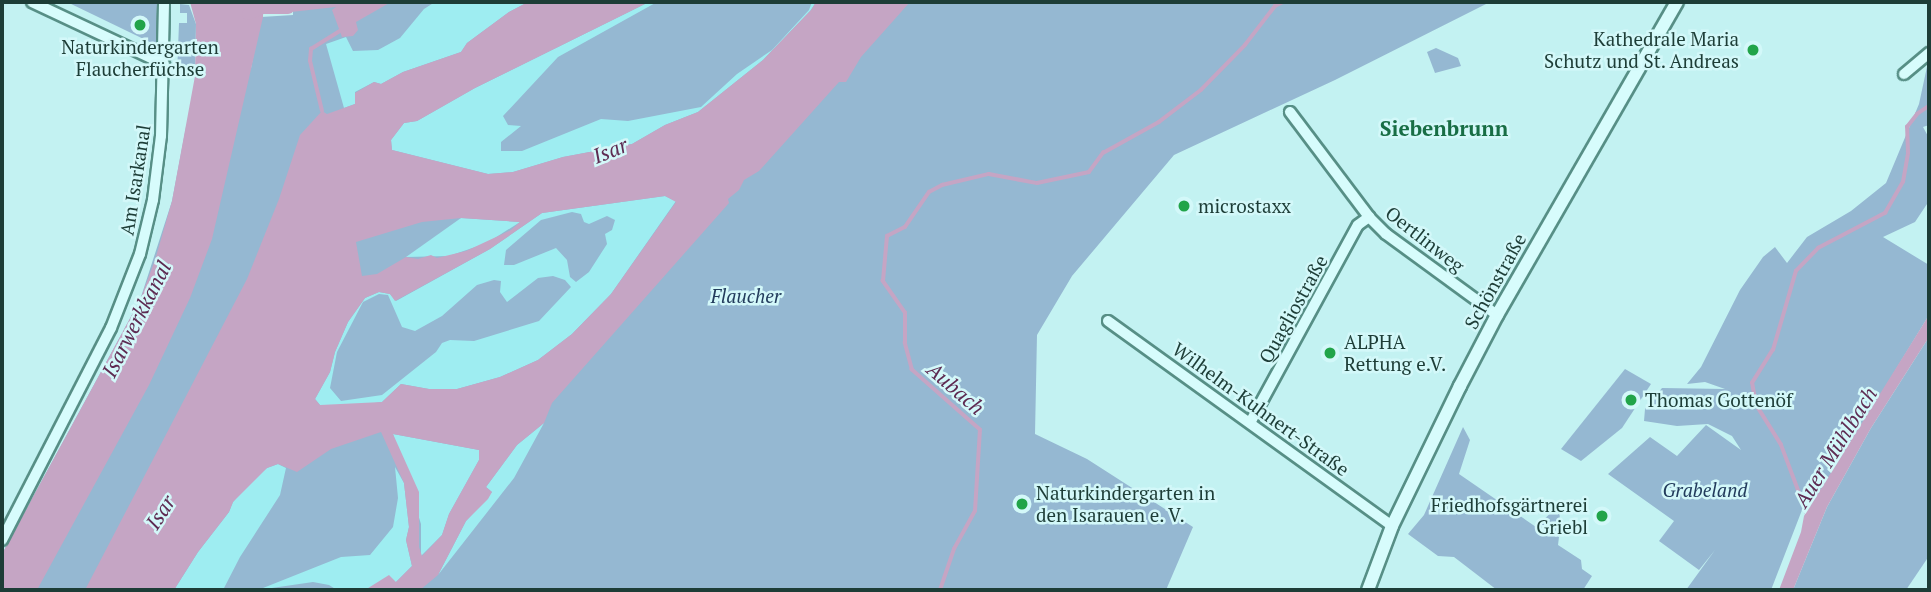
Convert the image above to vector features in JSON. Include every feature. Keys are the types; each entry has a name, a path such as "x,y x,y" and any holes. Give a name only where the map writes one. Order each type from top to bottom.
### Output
{"street":[{"path":"32,2 164,64"},
{"name":"Am Isarkanal","path":"2,540 111,327 140,254 153,200 161,136 163,2"},
{"name":"Schönstraße","path":"1368,590 1392,526 1497,315 1677,2"},
{"path":"1904,74 1929,53"},
{"name":"Oertlinweg","path":"1290,112 1369,217 1408,252 1497,315"},
{"name":"Quagliostraße","path":"1251,421 1358,225 1369,217"},
{"name":"Wilhelm-Kuhnert-Straße","path":"1108,321 1251,421 1392,526"}],"green space":[{"path":"67,2 157,2 156,45"},
{"name":"Flaucher","path":"293,2 1490,2 1335,80 1174,155 1072,276 1037,335 1035,434 1087,459 1193,527 1166,590 2,590 2,554 140,300 172,201 186,127 251,68 261,17 293,15"},
{"path":"180,4 189,5 196,24 195,76 177,75 179,23 187,23 187,13 180,13"},
{"path":"1436,48 1458,58 1461,66 1435,73 1427,52"},
{"name":"Grabeland","path":"1928,62 1929,125 1923,127 1929,138 1929,201 1915,222 1883,237 1929,265 1929,315 1810,510 1802,510 1771,590 1686,590 1715,550 1699,570 1659,541 1674,521 1608,474 1650,437 1677,456 1706,425 1741,450 1732,436 1708,424 1677,426 1644,421 1645,409 1662,388 1725,389 1705,382 1687,384 1701,367 1740,290 1763,257 1775,247 1787,263 1807,237 1851,211 1886,183 1919,104"},
{"path":"1929,337 1929,556 1906,590 1793,590 1827,507 1871,428"},
{"path":"1625,369 1651,384 1622,428 1581,461 1561,449"},
{"path":"1463,427 1470,440 1459,474 1536,527 1559,505 1560,521 1554,534 1559,537 1558,545 1581,560 1582,569 1592,576 1583,590 1497,590 1454,557 1438,556 1408,534 1424,515"}],"sand":[{"path":"435,2 528,2 509,12 467,43 461,52 403,72 381,84 374,82 355,92 355,104 344,108 326,44 346,37 353,51 378,50 400,38 424,9"},
{"path":"649,2 657,2 558,57 503,116 508,125 521,126 501,142 501,151 522,151 601,119 628,121 701,107 737,74 772,50 809,10 812,2 816,2 811,10 763,60 698,112 665,125 632,144 563,157 513,172 488,174 392,150 391,140 404,123 417,121 475,88"},
{"path":"665,196 676,201 611,294 572,334 538,360 500,377 457,389 429,389 401,384 382,402 320,405 315,399 330,372 335,352 348,322 365,298 379,292 390,294 396,301 490,249 542,213","holes":["572,212 581,214 584,222 589,224 607,216 615,220 612,230 605,234 607,244 589,272 576,282 570,277 567,260 556,248 514,265 504,265 506,250 541,220","553,276 565,280 571,287 539,321 474,341 450,340 442,343 436,352 382,395 341,401 330,388 337,352 363,302 379,294 388,295 402,327 415,331 442,316 477,285 494,280 501,281 500,292 507,302 538,278"]},
{"path":"461,218 520,222 487,243 449,256 406,257"},
{"path":"544,423 514,478 438,575 466,521 492,492 486,487 517,445"},
{"path":"393,434 479,450 479,460 449,514 442,535 421,556 421,524"},
{"path":"278,464 286,468 280,495 240,557 223,590 174,590 249,482 267,468"},
{"path":"395,467 404,483 409,527 406,540 412,566 396,582 365,590 337,590 329,585 313,582 258,590 341,557 370,555 393,527 398,498"}],"water":[{"name":"Isarwerkkanal","path":"190,2 263,2 263,17 212,239 190,298 149,385 37,590 2,590 2,554 140,300 155,260 172,201 195,76 196,24"},
{"path":"273,2 391,2 356,22 358,30 353,36 342,37 332,10 336,7 273,14"},
{"name":"Isar","path":"528,2 649,2 475,88 417,121 404,123 391,140 392,150 488,174 513,172 563,157 632,144 665,125 698,112 763,60 816,2 910,2 861,57 846,82 839,82 759,171 744,180 739,190 728,199 729,203 552,403 544,423 517,445 486,487 492,492 466,521 438,575 420,590 365,590 389,575 396,582 412,566 406,540 409,527 404,483 381,432 331,449 297,472 278,464 267,468 233,502 229,512 198,552 174,590 85,590 247,279 279,199 300,135 322,111 327,114 355,104 355,93 374,82 381,84 403,72 461,52 467,43 509,12","holes":["665,196 676,202 611,294 572,334 538,360 500,377 457,389 429,389 401,384 382,402 320,405 315,399 330,372 348,322 365,298 379,292 390,294 395,301 490,249 542,213","461,218 520,222 511,230 466,251 437,258 431,255 418,259 406,257 377,274 362,276 356,242 422,222","393,434 479,450 479,460 449,514 442,535 422,556 419,547 419,492"]},
{"path":"1929,315 1929,337 1871,428 1827,507 1793,590 1779,590 1801,532 1804,516"}],"waterway":[{"name":"Aubach","path":"940,590 954,549 975,511 980,430 912,370 905,343 905,313 883,281 887,236 905,227 929,192 942,185 989,174 1037,183 1089,172 1103,153 1159,122 1201,90 1245,45 1275,6 1283,2"},
{"path":"248,14 263,8 288,8"},
{"path":"322,111 310,61 311,49 340,31"},
{"name":"Auer Mühlbach","path":"1808,517 1781,445 1756,405 1752,383 1773,350 1796,271 1818,248 1885,213 1903,182 1908,153 1907,127 1917,114 1929,106"}],"place":[{"name":"Naturkindergarten Flaucherfüchse","path":"140,25"},
{"name":"Kathedrale Maria Schutz und St. Andreas","path":"1753,50"},
{"name":"microstaxx","path":"1184,206"},
{"name":"ALPHA Rettung e.V.","path":"1330,353"},
{"name":"Thomas Gottenöf","path":"1631,400"},
{"name":"Naturkindergarten in den Isarauen e. V.","path":"1022,504"},
{"name":"Friedhofsgärtnerei Griebl","path":"1602,516"}],"district":[{"name":"Siebenbrunn","path":"1444,128"}]}
